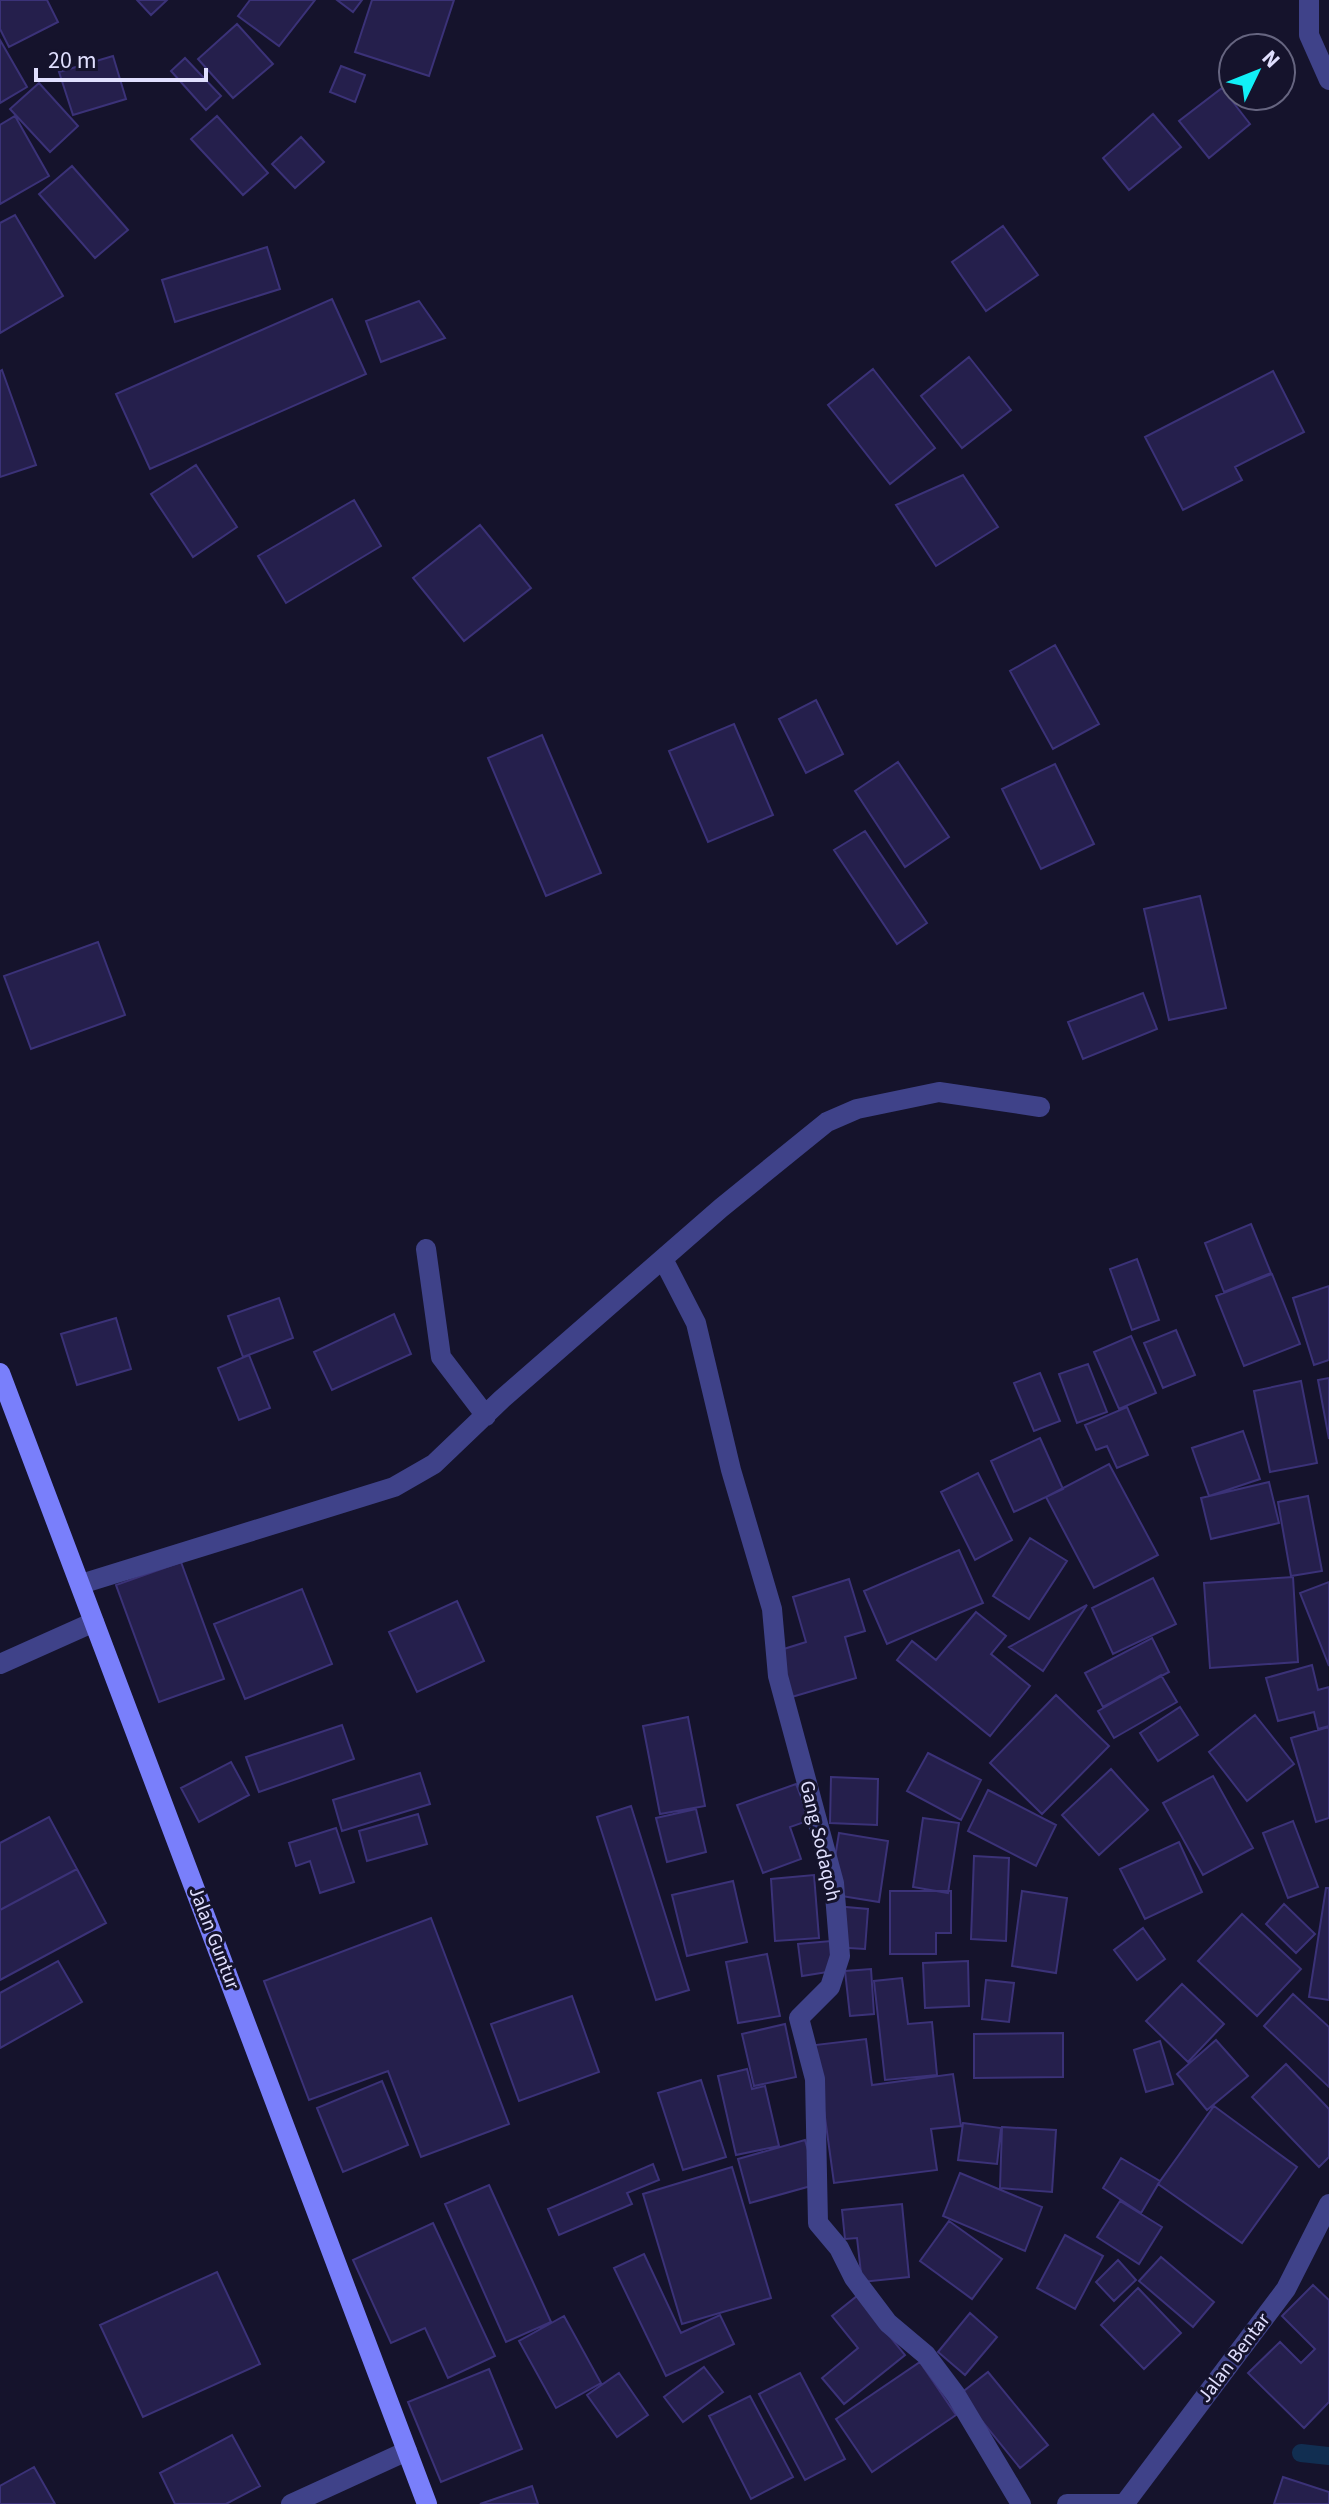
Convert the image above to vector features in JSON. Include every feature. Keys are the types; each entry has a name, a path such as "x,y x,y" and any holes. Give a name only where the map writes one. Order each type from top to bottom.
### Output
{"street":[{"path":"1309,0 1309,35 1329,80"},
{"path":"81,1584 394,1487 434,1464 721,1208 827,1122 857,1109 939,1092 1040,1107"},
{"path":"426,1249 441,1357 486,1416"},
{"name":"Gang Sodaqoh","path":"663,1259 696,1323 731,1470 772,1609 778,1676 834,1883 840,1956 830,1987 799,2018 815,2079 818,2223 839,2248 854,2278 888,2323 926,2355 956,2395 1021,2504"},
{"name":"Jalan Guntur","path":"0,1373 427,2504"},
{"path":"0,1664 94,1622"},
{"name":"Jalan Bentar","path":"1126,2504 1286,2289 1329,2204"},
{"path":"291,2504 407,2451"},
{"path":"1067,2504 1126,2504"}],"building":[{"path":"0,0 47,0 58,22 9,47 0,29"},
{"path":"137,0 167,0 151,15"},
{"path":"250,0 315,0 279,46 238,16"},
{"path":"337,0 362,0 353,12"},
{"path":"372,0 454,0 429,76 355,52"},
{"path":"237,24 273,64 233,98 198,59"},
{"path":"0,40 27,87 0,103"},
{"path":"113,56 126,99 73,115 59,72"},
{"path":"185,58 221,96 206,110 171,71"},
{"path":"341,66 365,75 355,102 330,92"},
{"path":"39,83 78,126 50,152 10,109"},
{"path":"1217,92 1217,112 1241,112 1250,124 1209,158 1179,121"},
{"path":"1153,114 1181,147 1129,190 1103,158"},
{"path":"15,116 49,176 0,204 0,125"},
{"path":"217,116 268,173 243,195 191,139"},
{"path":"301,137 324,162 295,188 272,164"},
{"path":"72,166 128,230 95,258 39,194"},
{"path":"15,215 63,296 0,333 0,223"},
{"path":"1003,226 1038,275 986,311 952,262"},
{"path":"267,247 280,289 175,322 162,280"},
{"path":"332,299 366,374 150,469 116,394"},
{"path":"419,301 445,338 381,362 366,321"},
{"path":"969,357 1011,410 962,448 921,396"},
{"path":"873,369 935,448 890,484 828,405"},
{"path":"0,371 36,465 0,477"},
{"path":"1273,371 1304,432 1235,467 1242,480 1183,510 1145,437"},
{"path":"196,465 237,527 193,557 151,494"},
{"path":"963,475 998,527 936,566 896,505"},
{"path":"354,500 381,546 286,603 258,556"},
{"path":"480,525 531,588 464,641 413,578"},
{"path":"1055,645 1099,724 1053,749 1010,671"},
{"path":"816,700 843,754 806,773 779,719"},
{"path":"734,724 773,815 708,842 669,751"},
{"path":"542,735 601,873 546,896 488,758"},
{"path":"898,762 949,837 905,867 855,791"},
{"path":"1055,764 1094,844 1041,869 1002,789"},
{"path":"865,831 927,923 897,944 834,850"},
{"path":"1200,896 1226,1008 1169,1020 1144,909"},
{"path":"98,942 125,1015 31,1049 4,976"},
{"path":"1143,993 1157,1029 1083,1059 1068,1022"},
{"path":"1251,1224 1271,1273 1224,1292 1205,1243"},
{"path":"1137,1259 1159,1320 1132,1330 1110,1269"},
{"path":"1272,1274 1300,1344 1244,1366 1216,1296"},
{"path":"1329,1286 1329,1360 1314,1365 1293,1298"},
{"path":"279,1298 293,1338 243,1357 228,1316"},
{"path":"394,1314 411,1354 332,1390 314,1352"},
{"path":"116,1318 131,1369 77,1385 61,1334"},
{"path":"1176,1330 1195,1375 1163,1388 1144,1343"},
{"path":"1131,1336 1156,1393 1119,1409 1094,1352"},
{"path":"249,1355 270,1408 239,1420 218,1368"},
{"path":"1088,1364 1107,1412 1077,1423 1059,1374"},
{"path":"1040,1373 1060,1421 1034,1431 1014,1383"},
{"path":"1329,1378 1329,1439 1318,1380"},
{"path":"1301,1381 1317,1463 1270,1472 1254,1391"},
{"path":"1127,1407 1148,1455 1117,1468 1107,1446 1096,1450 1085,1425"},
{"path":"1243,1431 1260,1479 1209,1496 1192,1448"},
{"path":"1040,1438 1063,1489 1014,1512 991,1461"},
{"path":"1109,1464 1158,1555 1094,1588 1046,1497"},
{"path":"978,1473 1012,1540 975,1560 941,1492"},
{"path":"1269,1482 1279,1523 1211,1539 1201,1498"},
{"path":"1308,1496 1322,1571 1291,1576 1278,1502"},
{"path":"1030,1538 1067,1561 1029,1619 993,1596"},
{"path":"959,1550 983,1603 887,1644 864,1591"},
{"path":"181,1562 224,1679 159,1702 116,1585"},
{"path":"1293,1577 1298,1662 1210,1668 1204,1583"},
{"path":"1153,1578 1176,1624 1113,1654 1092,1608"},
{"path":"849,1579 865,1631 845,1637 856,1678 785,1699 771,1653 806,1642 793,1597"},
{"path":"1329,1582 1329,1666 1300,1593"},
{"path":"302,1589 332,1664 245,1699 214,1624"},
{"path":"457,1601 484,1661 417,1692 389,1632"},
{"path":"1087,1605 1043,1671 1009,1647"},
{"path":"976,1612 1006,1636 991,1654 1030,1686 990,1736 897,1660 912,1641 936,1660"},
{"path":"1152,1638 1169,1672 1103,1707 1085,1673"},
{"path":"1312,1665 1318,1690 1329,1687 1329,1726 1318,1729 1314,1712 1278,1721 1266,1678"},
{"path":"1161,1675 1177,1702 1114,1738 1098,1711"},
{"path":"1056,1695 1109,1746 1042,1814 990,1763"},
{"path":"1180,1707 1198,1735 1158,1761 1140,1733"},
{"path":"1255,1715 1294,1764 1247,1801 1209,1752"},
{"path":"688,1717 705,1806 660,1814 643,1726"},
{"path":"342,1725 354,1759 259,1792 246,1757"},
{"path":"1329,1727 1329,1818 1316,1822 1291,1738"},
{"path":"928,1753 981,1780 961,1820 907,1791"},
{"path":"231,1762 249,1795 199,1822 181,1788"},
{"path":"1111,1769 1148,1810 1099,1855 1062,1815"},
{"path":"420,1773 430,1804 342,1831 333,1800"},
{"path":"1213,1776 1253,1848 1203,1875 1163,1803"},
{"path":"831,1777 878,1779 877,1825 830,1823"},
{"path":"796,1784 810,1820 790,1827 801,1859 763,1873 737,1805"},
{"path":"988,1790 1056,1825 1036,1866 968,1831"},
{"path":"631,1806 689,1990 656,2000 597,1817"},
{"path":"696,1809 706,1852 667,1862 656,1818"},
{"path":"418,1814 427,1844 367,1861 359,1831"},
{"path":"49,1817 77,1869 0,1910 0,1843"},
{"path":"923,1818 959,1823 948,1893 913,1887"},
{"path":"1293,1821 1318,1887 1288,1898 1263,1833"},
{"path":"336,1828 354,1882 320,1893 310,1861 296,1866 289,1843"},
{"path":"839,1833 888,1841 879,1902 829,1894"},
{"path":"1179,1842 1202,1892 1145,1919 1120,1869"},
{"path":"974,1856 1009,1858 1006,1941 971,1939"},
{"path":"77,1869 106,1923 0,1980 0,1910"},
{"path":"814,1875 819,1938 775,1941 771,1879"},
{"path":"733,1881 747,1942 687,1956 672,1895"},
{"path":"1326,1888 1329,1888 1329,2000 1309,1997"},
{"path":"890,1891 951,1891 951,1933 936,1933 936,1954 890,1954"},
{"path":"1022,1891 1067,1898 1056,1973 1012,1966"},
{"path":"1284,1904 1315,1934 1296,1953 1266,1924"},
{"path":"835,1906 868,1909 865,1949 832,1947"},
{"path":"1242,1914 1301,1969 1257,2016 1198,1961"},
{"path":"431,1918 509,2124 421,2157 388,2071 309,2100 264,1981"},
{"path":"1143,1928 1165,1959 1137,1980 1114,1950"},
{"path":"831,1941 834,1971 802,1976 798,1944"},
{"path":"767,1954 780,2016 738,2023 726,1962"},
{"path":"58,1961 82,2002 0,2048 0,1993"},
{"path":"968,1961 969,2006 925,2008 923,1963"},
{"path":"871,1969 874,2014 850,2016 845,1971"},
{"path":"902,1978 908,2024 932,2022 937,2075 885,2080 874,1981"},
{"path":"986,1980 1014,1983 1009,2022 982,2019"},
{"path":"1182,1984 1224,2024 1188,2062 1146,2021"},
{"path":"1293,1994 1329,2027 1329,2087 1264,2026"},
{"path":"572,1996 599,2072 519,2101 491,2024"},
{"path":"785,2024 796,2077 754,2086 742,2034"},
{"path":"1063,2033 1063,2077 974,2078 974,2034"},
{"path":"866,2039 872,2085 953,2074 961,2126 931,2129 937,2170 834,2183 815,2045"},
{"path":"1216,2040 1248,2076 1207,2110 1177,2074"},
{"path":"1160,2041 1173,2084 1146,2092 1134,2050"},
{"path":"1286,2064 1329,2109 1329,2157 1319,2167 1252,2097"},
{"path":"747,2069 752,2089 765,2086 779,2146 736,2155 718,2076"},
{"path":"701,2080 726,2157 683,2170 658,2093"},
{"path":"382,2081 408,2145 343,2172 317,2108"},
{"path":"1214,2106 1297,2167 1242,2243 1158,2184"},
{"path":"963,2123 1001,2128 997,2164 958,2160"},
{"path":"1002,2127 1056,2130 1052,2192 1000,2188"},
{"path":"805,2140 818,2184 750,2203 738,2159"},
{"path":"1121,2158 1160,2181 1141,2213 1103,2188"},
{"path":"653,2164 659,2180 627,2193 632,2204 559,2235 548,2209"},
{"path":"732,2167 771,2298 682,2324 643,2194"},
{"path":"960,2173 1042,2207 1025,2251 943,2216"},
{"path":"489,2185 551,2322 506,2342 445,2204"},
{"path":"1120,2201 1162,2227 1139,2264 1097,2237"},
{"path":"902,2204 909,2277 862,2282 857,2238 845,2239 842,2210"},
{"path":"949,2221 1002,2259 972,2299 920,2261"},
{"path":"433,2223 495,2356 448,2378 425,2328 391,2343 353,2260"},
{"path":"1065,2235 1103,2256 1075,2309 1037,2288"},
{"path":"644,2254 681,2333 720,2315 734,2344 666,2376 614,2268"},
{"path":"1161,2257 1214,2302 1193,2327 1139,2281"},
{"path":"1118,2260 1136,2280 1114,2301 1096,2282"},
{"path":"217,2272 260,2364 143,2417 100,2325"},
{"path":"1313,2285 1329,2300 1329,2402 1304,2428 1248,2373 1280,2342 1301,2363 1315,2349 1282,2316"},
{"path":"1138,2288 1181,2333 1144,2369 1101,2325"},
{"path":"857,2296 905,2355 844,2404 822,2378 858,2348 832,2316"},
{"path":"970,2313 997,2337 965,2375 938,2352"},
{"path":"564,2316 601,2383 556,2408 519,2341"},
{"path":"920,2362 956,2415 872,2472 836,2419"},
{"path":"704,2367 723,2392 683,2422 664,2397"},
{"path":"489,2369 522,2449 441,2482 408,2402"},
{"path":"988,2372 1048,2445 1020,2468 960,2394"},
{"path":"619,2373 648,2415 617,2437 587,2395"},
{"path":"800,2373 845,2459 805,2480 759,2394"},
{"path":"750,2396 793,2477 751,2499 709,2416"},
{"path":"232,2435 260,2486 226,2504 175,2504 160,2473"},
{"path":"34,2467 55,2504 0,2504 0,2486"},
{"path":"1283,2477 1329,2492 1329,2504 1274,2504"},
{"path":"532,2486 538,2504 480,2504"}],"waterway":[{"path":"1301,2453 1329,2456"}]}
